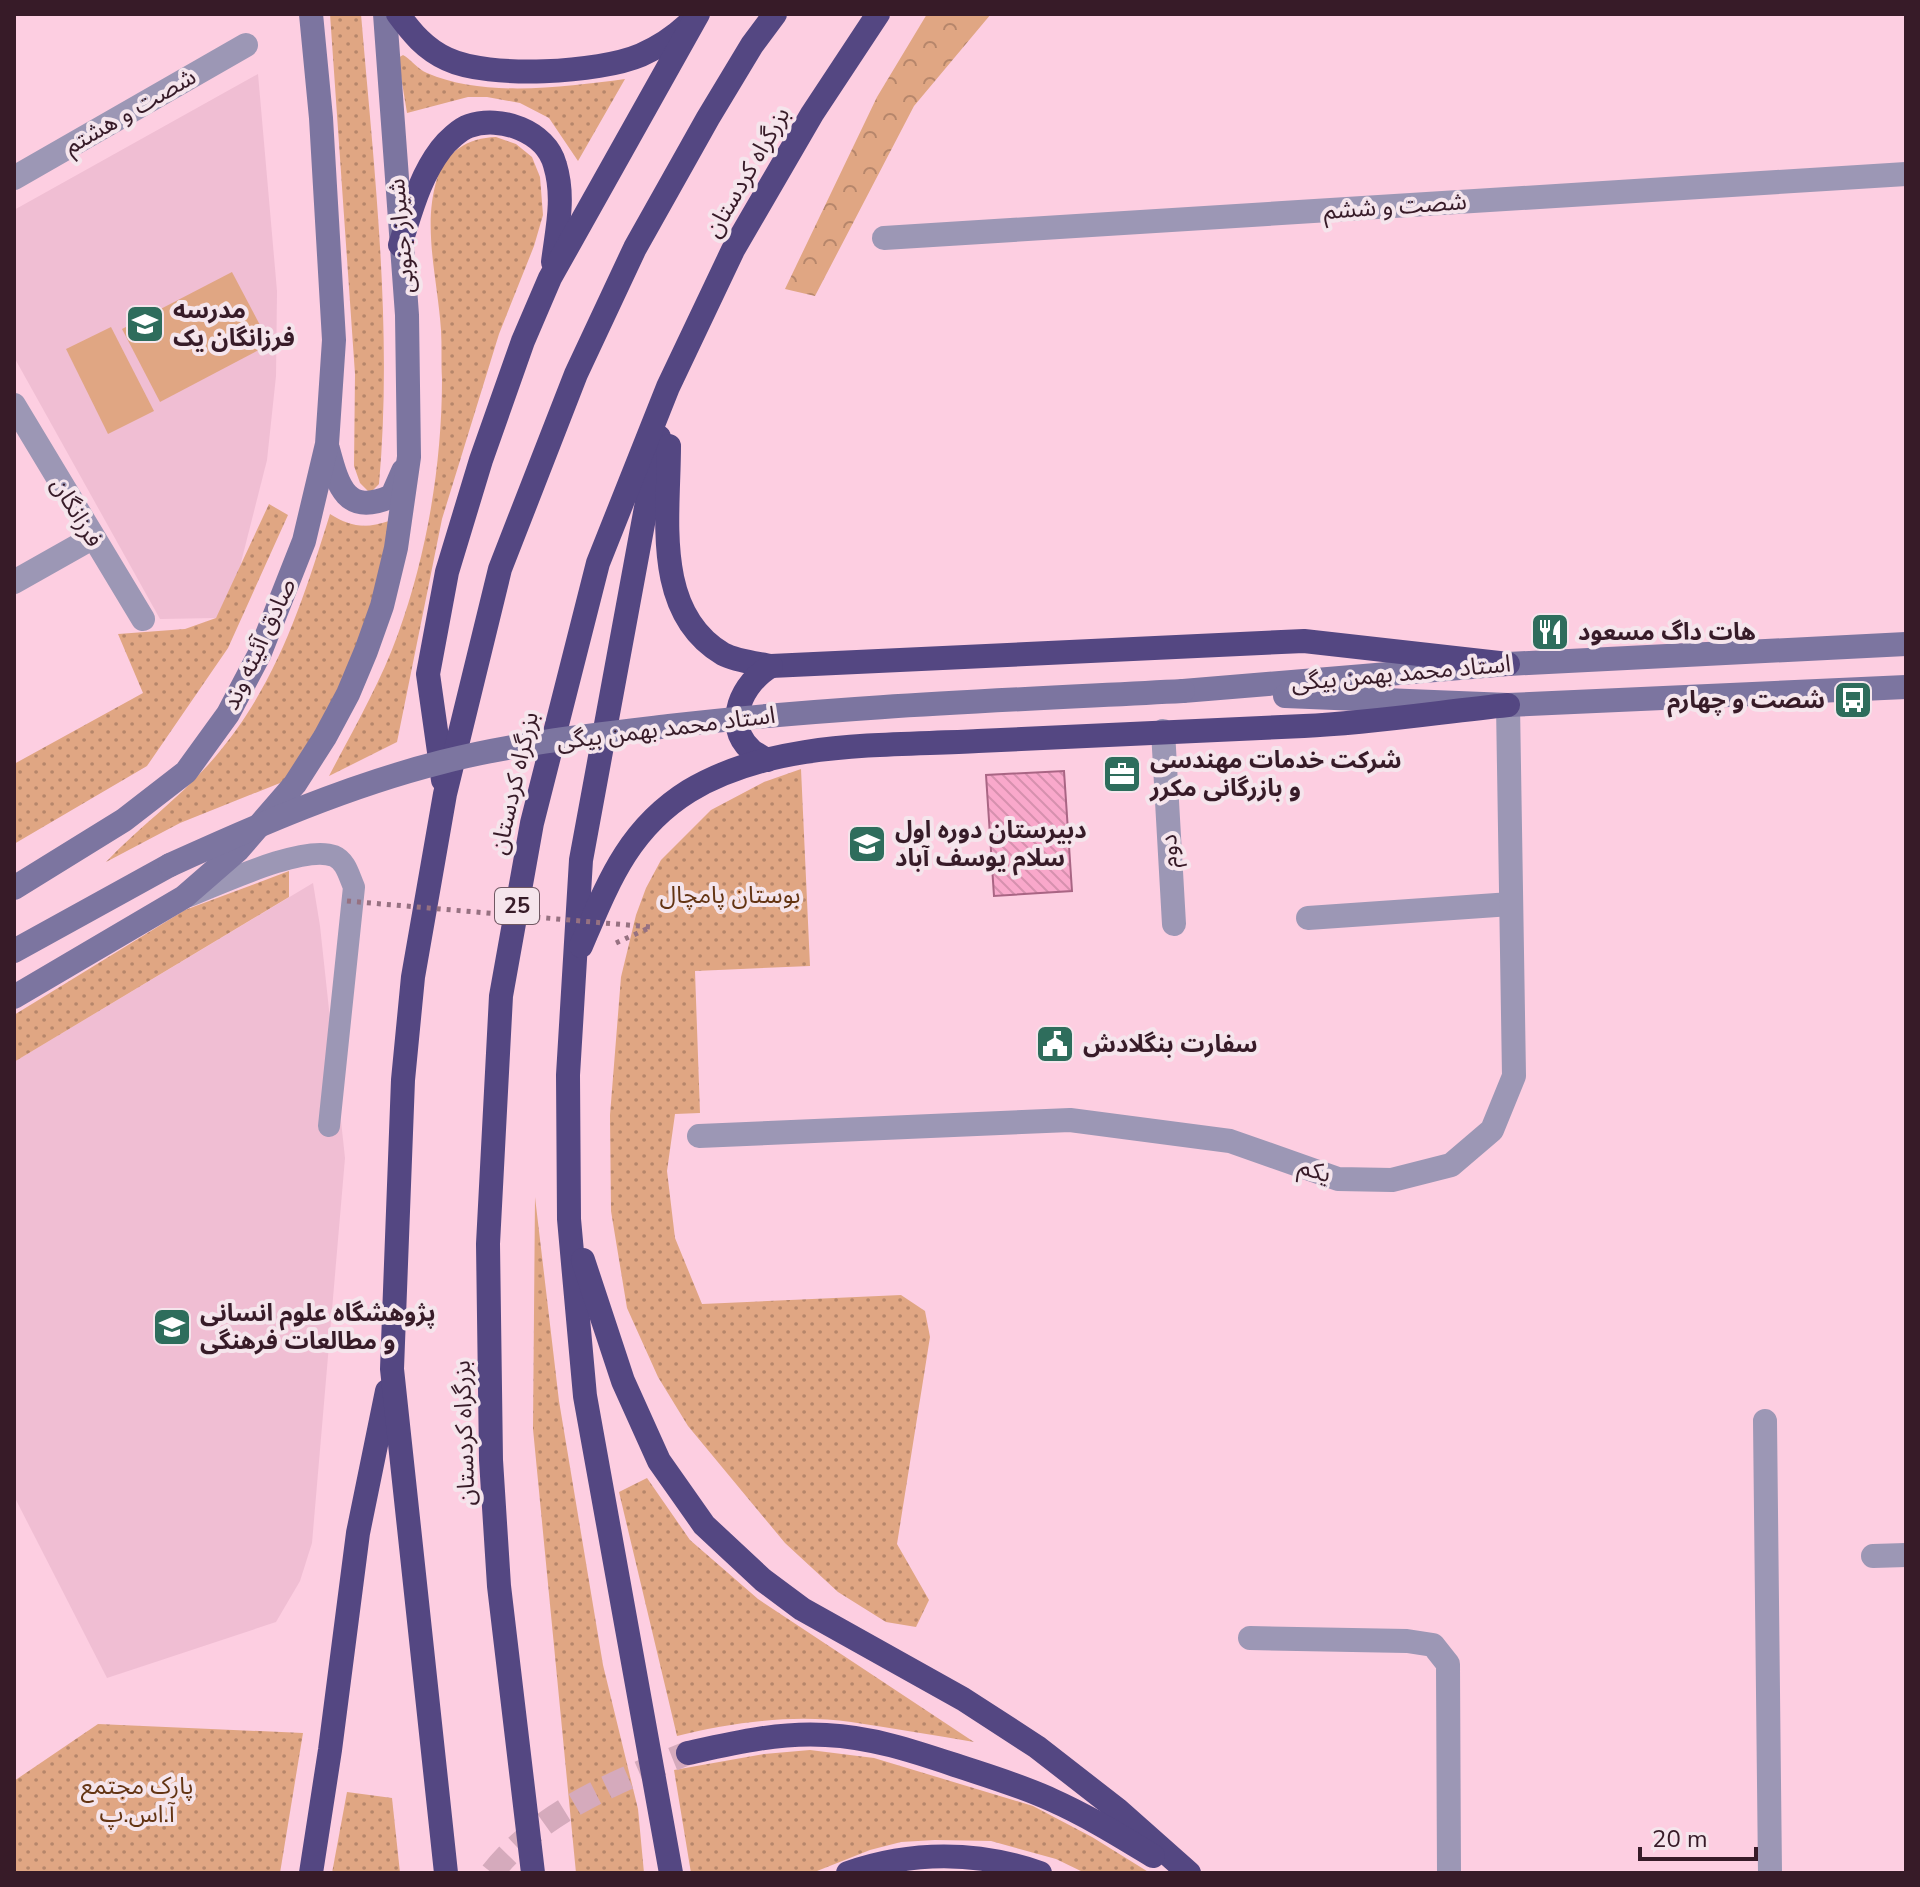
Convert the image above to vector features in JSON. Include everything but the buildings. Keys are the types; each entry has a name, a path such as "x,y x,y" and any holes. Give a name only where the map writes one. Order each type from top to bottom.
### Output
{"highway":[{"path":"398,14 418,40 447,60 484,70 530,72 574,69 638,56 669,41 698,14"},
{"path":"445,794 428,674 447,572 481,460 523,341 550,278 698,14"},
{"path":"446,1873 392,1369 403,1080 413,977 445,794 500,569 576,374 635,248 708,118 752,45 775,14"},
{"name":"بزرگراه کردستان","path":"533,1873 499,1586 491,1460 488,1244 501,996 532,823 598,563 668,387 733,250 812,114 878,14"},
{"path":"400,245 424,174 443,146 467,127 492,121 520,128 542,143 555,161 562,196 550,278"},
{"path":"668,387 671,577 679,606 697,632 726,655 771,666 1304,641 1508,664"},
{"path":"668,387 581,860 568,1075 569,1219 585,1396 669,1864"},
{"path":"767,760 750,749 738,729 737,710 745,689 771,666"},
{"path":"573,963 620,860 652,818 689,791 722,775 767,760 848,748 1307,726 1508,705"},
{"path":"569,1219 623,1381 659,1461 704,1525 763,1580 802,1609 963,1699 1037,1747 1118,1810 1189,1873"},
{"path":"311,1873 358,1533 392,1369"},
{"path":"688,1753 756,1738 788,1735 836,1736 901,1747 1049,1798 1096,1821 1179,1873"},
{"path":"848,1873 871,1865 922,1856 966,1857 1016,1865 1040,1873"}],"main road":[{"path":"311,14 321,118 334,340 327,444 343,493 357,502 377,503 392,496 409,457"},
{"name":"شیراز جنوبی","path":"184,897 238,850 295,784 325,737 348,694 382,606 396,548 409,457 407,315 385,14"},
{"name":"صادق آئینه وند","path":"14,888 124,820 161,793 186,772 208,743 228,714 259,655 285,590 310,517 327,444"},
{"name":"استاد محمد بهمن بیگی","path":"14,951 170,865 277,816 442,762 521,746 615,732 829,710 1183,691 1508,664 1906,644"},
{"name":"استاد محمد بهمن بیگی","path":"1183,691 1508,705 1906,687"},
{"path":"14,997 184,897"}],"street":[{"name":"شصت و هشتم","path":"14,178 246,45"},
{"name":"شصت و ششم","path":"884,238 1906,174"},
{"name":"فرزانگان","path":"14,405 143,619"},
{"path":"14,582 92,538"},
{"name":"یکم","path":"699,1136 1070,1120 1230,1141 1338,1179 1392,1180 1451,1165 1492,1130 1514,1076 1508,705"},
{"name":"دوم","path":"1163,731 1174,924"},
{"path":"1308,918 1511,904"},
{"path":"1765,1421 1770,1873"},
{"path":"1873,1556 1906,1555"},
{"path":"1250,1638 1407,1641 1433,1645 1448,1664 1449,1873"}],"lane":[{"path":"184,897 286,858 315,853 334,856 345,865 354,887 329,1126"}],"path":[{"path":"347,901 651,927"}],"shaded area":[{"name":"مدرسه فرزانگان یک","path":"258,74 277,291 276,376 267,460 234,590 216,618 160,619 14,357 14,210"},
{"name":"پژوهشگاه علوم انسانی و مطالعات فرهنگی","path":"313,883 345,1158 312,1543 300,1581 276,1622 107,1678 14,1496 14,1062"}],"green space":[{"path":"330,14 361,14 371,131 380,249 384,367 379,484 370,493 360,483 354,466 355,374"},
{"path":"927,14 991,14 914,106 815,296 785,289 877,97"},
{"path":"403,55 427,73 474,86 525,88 625,79 578,161 549,118 520,103 468,97 407,113 398,58"},
{"path":"496,137 516,144 532,157 540,177 543,215 499,334 442,519 397,742 329,776 391,653 417,572 431,508 439,443 442,379 441,330 431,235 437,179 446,161 459,148 476,140"},
{"path":"232,272 270,344 160,402 122,329"},
{"path":"111,327 154,411 108,434 66,349"},
{"path":"269,504 288,515 228,648 147,766 14,844 14,764 143,693 118,634 185,629 216,618"},
{"path":"330,514 358,525 389,521 378,593 337,696 285,781 180,823 106,862 196,778 251,707 296,615"},
{"name":"بوستان پامچال","path":"801,769 810,966 695,971 700,1113 675,1114 667,1171 675,1238 702,1304 901,1295 925,1311 930,1337 897,1544 929,1600 916,1627 886,1622 838,1592 785,1543 688,1426 658,1377 627,1308 611,1211 610,1115 621,977 646,888 661,860 711,810 764,782"},
{"path":"289,871 289,897 14,1062 14,1015 185,910"},
{"path":"535,1197 559,1401 603,1665 638,1809 644,1873 576,1873 533,1429"},
{"path":"647,1478 690,1540 758,1599 974,1742 851,1722 808,1719 742,1723 677,1736 619,1492"},
{"name":"پارک مجتمع آ.اس.پ","path":"98,1724 303,1733 280,1873 14,1873 14,1781"},
{"path":"810,1750 874,1758 1033,1806 1092,1837 1150,1873 1085,1873 1056,1859 991,1841 935,1840 901,1842 870,1850 812,1873 691,1873 674,1770 764,1754"},
{"path":"347,1792 392,1798 400,1873 332,1873"}],"tunnel":[{"path":"492,1873 511,1851 556,1816 607,1787 688,1753"}],"place":[{"name":"مدرسه فرزانگان یک","path":"145,324"},
{"name":"هات داگ مسعود","path":"1550,632"},
{"name":"شصت و چهارم","path":"1853,700"},
{"name":"شرکت خدمات مهندسی و بازرگانی مکرر","path":"1122,774"},
{"name":"دبیرستان دوره اول سلام یوسف آباد","path":"867,844"},
{"name":"سفارت بنگلادش","path":"1055,1044"},
{"name":"پژوهشگاه علوم انسانی و مطالعات فرهنگی","path":"172,1327"}]}
